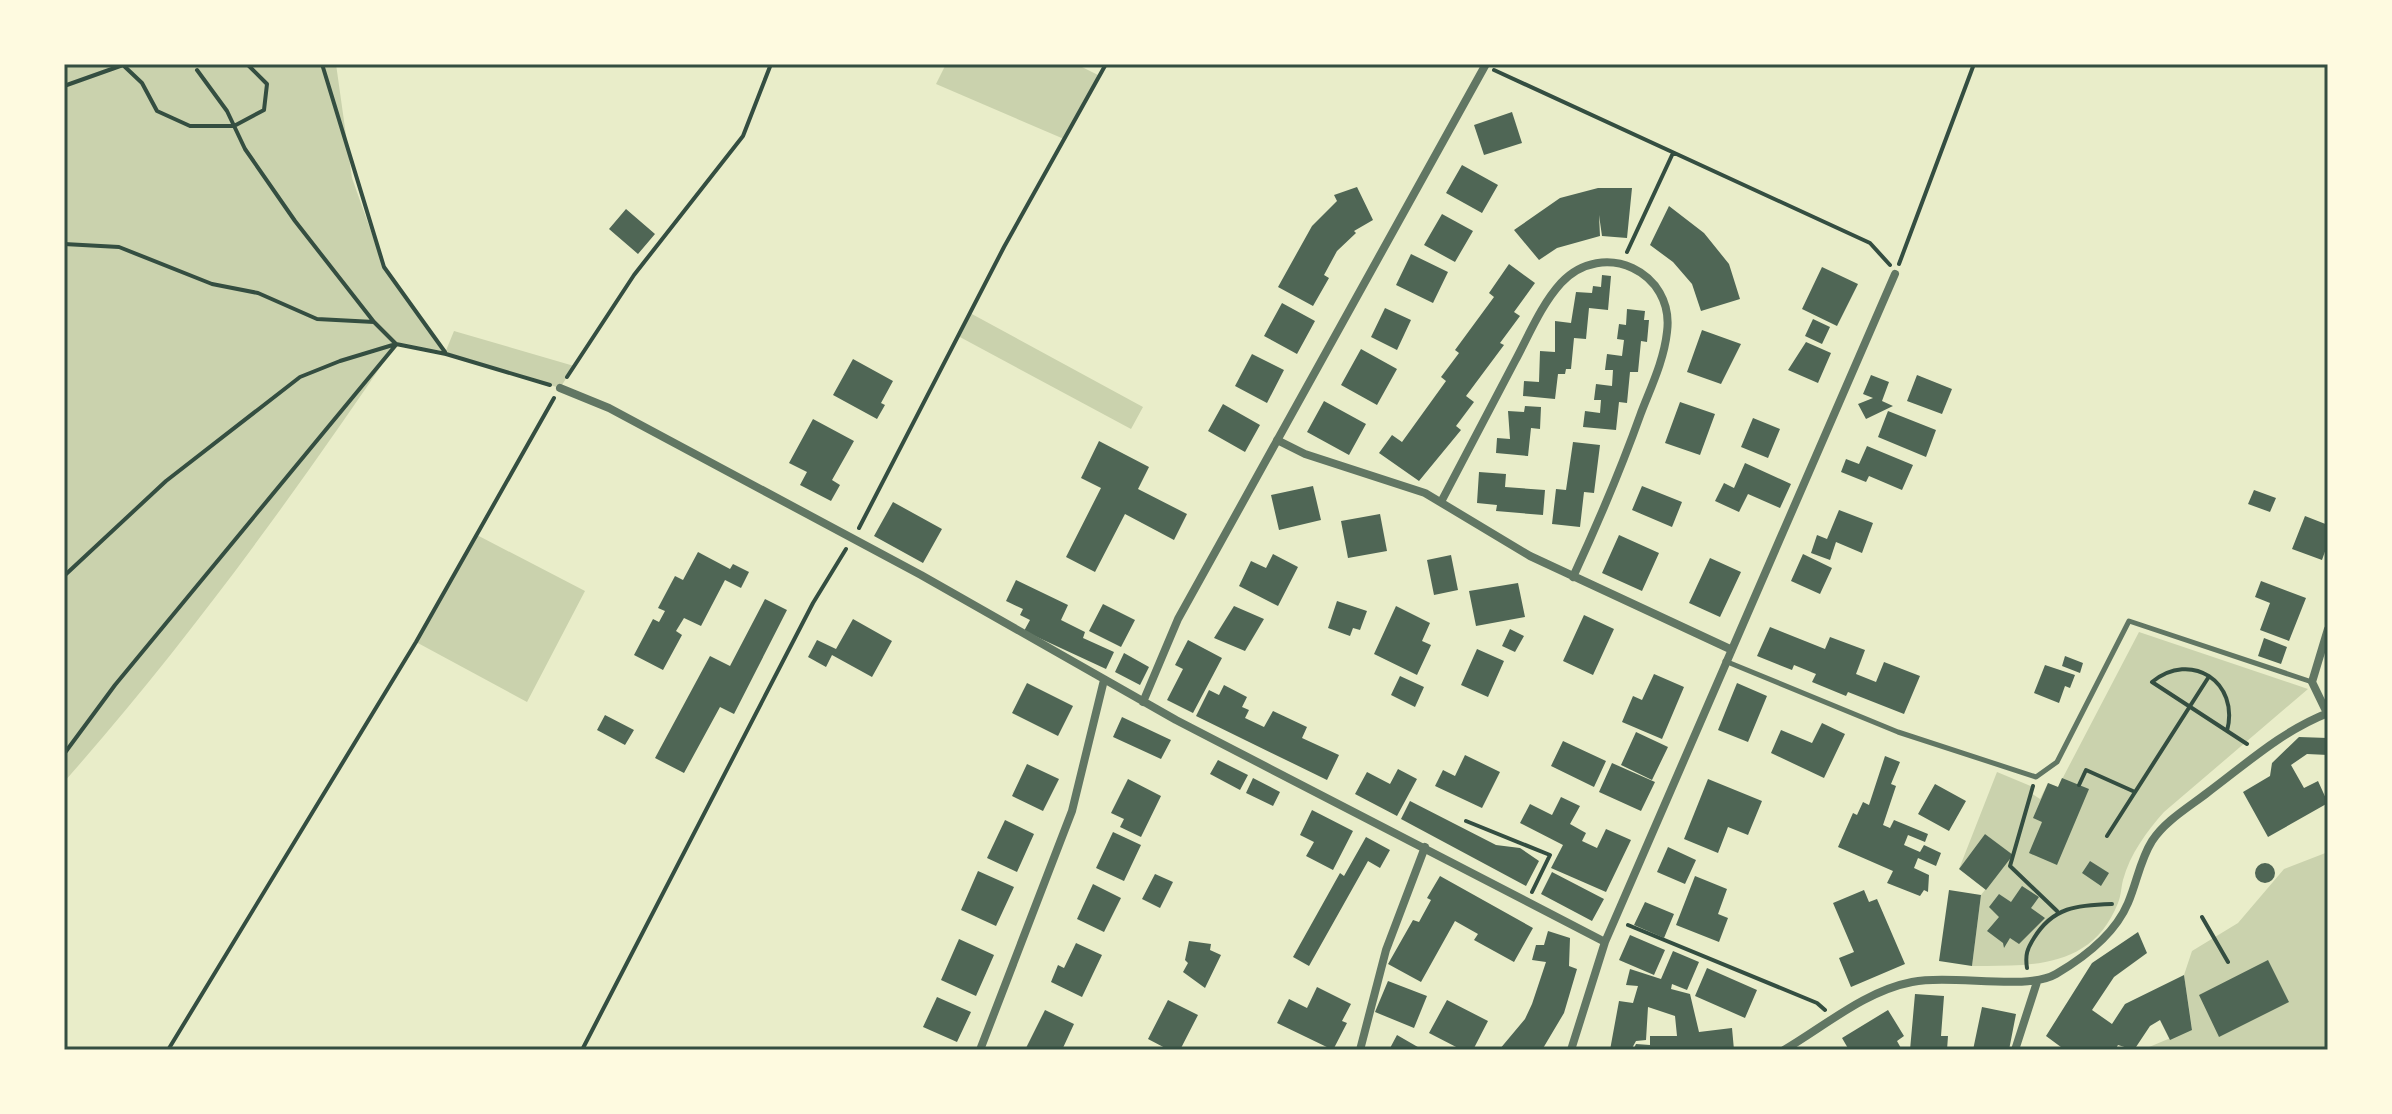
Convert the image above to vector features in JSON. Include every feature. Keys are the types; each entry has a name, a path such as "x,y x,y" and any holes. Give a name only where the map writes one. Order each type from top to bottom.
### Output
{"street":[{"path":"1143,702 1169,636 1485,65"},
{"path":"1441,502 1536,321 1560,284 1581,266 1596,261 1622,263 1646,274 1656,284 1667,311 1668,331 1636,428 1573,577"},
{"path":"1574,1049 1614,920 1895,274"},
{"path":"560,388 609,408 1143,702 1605,942"},
{"path":"1277,440 1305,454 1407,487 1441,502 1518,550 1730,649"},
{"path":"1784,1050 1878,993 1911,982 1974,979 2037,982 2056,974 2099,943 2116,925 2128,903 2153,839 2176,816 2257,754 2297,727 2328,713 2312,682 2328,629"},
{"path":"980,1050 1072,811 1104,680"},
{"path":"1360,1050 1386,950 1425,847"},
{"path":"2015,1050 2037,982"}],"lane":[{"path":"1725,661 1886,727 2036,777 2057,762 2129,621 2312,682"}],"path":[{"path":"64,86 123,65 142,83 157,111 190,126 234,126 264,110 267,84 247,64"},
{"path":"322,64 384,267 446,354"},
{"path":"168,1050 416,642 560,388 634,275 743,136 771,64"},
{"path":"582,1050 813,603 834,565 853,540 1004,247 1106,64"},
{"path":"1895,274 1974,64"},
{"path":"1485,65 1870,243 1895,274"},
{"path":"197,70 295,221 374,322 396,344"},
{"path":"1622,263 1673,153"},
{"path":"64,244 119,247 212,284 258,293 317,319 374,322"},
{"path":"64,754 125,673 396,344"},
{"path":"64,576 166,481 300,377 396,344 446,354 560,388"},
{"path":"2227,731 2231,718 2226,693 2208,678 2187,668 2174,668 2152,682 2257,754"},
{"path":"2107,836 2208,678"},
{"path":"2079,785 2086,770 2135,792"},
{"path":"2036,777 2010,866 2057,911"},
{"path":"1466,821 1550,855 1528,901"},
{"path":"2026,959 2026,951 2044,922 2057,911 2110,904"},
{"path":"2202,917 2228,962"},
{"path":"1614,920 1817,1003 1834,1018"}],"green space":[{"path":"64,64 336,64 352,178 384,268 445,353 454,331 574,366 560,388 445,354 396,344 237,568 153,677 64,782"},
{"path":"946,64 1076,64 1100,76 1064,139 936,84"},
{"path":"970,313 1143,407 1131,429 958,336"},
{"path":"475,534 585,591 527,702 416,642"},
{"path":"2139,632 2308,689 2158,819 2130,861 2119,900 2107,925 2092,941 2076,952 2057,959 2016,965 1972,966 1981,895 2012,855 1985,834 1959,869 1997,772 2033,787 2031,793 2040,799 2048,783 2058,787"},
{"path":"2328,852 2328,1050 2142,1050 2192,1029 2184,975 2192,951 2238,923 2284,869"}],"building":[{"path":"1512,112 1522,143 1484,155 1474,125"},
{"path":"1462,165 1498,185 1482,213 1446,193"},
{"path":"1357,187 1373,220 1354,231 1356,233 1337,251 1324,275 1329,278 1313,306 1278,287 1312,226 1337,201 1334,195"},
{"path":"1598,188 1632,188 1627,238 1602,236 1599,215 1600,236 1557,248 1539,260 1514,230 1560,198"},
{"path":"1669,206 1704,233 1729,264 1740,299 1701,311 1692,284 1673,262 1650,245"},
{"path":"626,209 655,234 638,254 609,229"},
{"path":"1442,214 1473,231 1455,262 1424,245"},
{"path":"1411,254 1448,272 1433,303 1396,285"},
{"path":"1509,264 1535,283 1514,312 1520,316 1500,343 1504,345 1466,396 1474,402 1456,426 1461,430 1419,481 1379,453 1392,435 1402,442 1446,381 1441,377 1459,353 1455,350 1494,297 1489,293"},
{"path":"1822,267 1858,284 1837,326 1802,309"},
{"path":"1602,275 1611,276 1608,310 1589,308 1586,339 1574,338 1571,369 1566,369 1565,374 1558,374 1555,399 1523,396 1524,381 1539,382 1540,351 1555,352 1555,321 1571,323 1576,292 1592,293 1593,286 1601,287"},
{"path":"1282,303 1315,321 1297,354 1264,336"},
{"path":"1385,308 1411,320 1397,350 1371,337"},
{"path":"1627,309 1645,311 1644,320 1649,320 1647,342 1641,341 1638,372 1630,372 1627,403 1619,402 1616,430 1583,427 1585,411 1600,413 1601,400 1594,400 1596,384 1612,386 1613,370 1605,370 1607,354 1622,356 1624,340 1617,339 1619,324 1626,325"},
{"path":"1813,319 1830,327 1822,344 1805,336"},
{"path":"1702,330 1741,344 1721,384 1687,372"},
{"path":"1806,342 1831,353 1818,383 1788,370"},
{"path":"1361,349 1397,369 1377,405 1341,385"},
{"path":"1252,354 1284,370 1267,403 1235,386"},
{"path":"853,359 893,381 881,403 885,405 877,419 833,395"},
{"path":"1871,375 1889,382 1882,401 1893,406 1866,419 1858,404 1873,398 1863,394"},
{"path":"1917,375 1952,389 1942,414 1907,401"},
{"path":"1324,401 1366,424 1349,455 1307,432"},
{"path":"1680,402 1715,414 1700,455 1665,443"},
{"path":"1223,404 1260,425 1245,452 1208,431"},
{"path":"1525,406 1541,407 1540,429 1531,428 1528,456 1496,453 1497,438 1510,439 1508,411 1524,412"},
{"path":"1888,411 1936,430 1926,457 1878,437"},
{"path":"1753,418 1780,429 1768,458 1741,447"},
{"path":"813,419 854,441 832,480 840,485 831,501 800,485 807,472 789,463"},
{"path":"1099,441 1149,467 1138,489 1187,514 1174,540 1125,514 1095,572 1066,557 1101,488 1081,478"},
{"path":"1573,442 1600,445 1594,493 1584,492 1580,527 1552,524 1556,489 1566,490"},
{"path":"1867,446 1913,465 1902,490 1869,476 1866,482 1841,472 1846,459 1859,464"},
{"path":"1745,463 1791,484 1780,508 1748,494 1739,512 1715,501 1724,483 1734,488"},
{"path":"1479,472 1506,474 1505,487 1545,490 1543,515 1496,511 1497,505 1477,503"},
{"path":"1313,486 1321,520 1279,530 1271,495"},
{"path":"1642,486 1682,502 1672,527 1632,510"},
{"path":"2254,490 2276,498 2270,512 2248,504"},
{"path":"893,502 942,529 923,563 874,536"},
{"path":"1839,510 1873,523 1862,553 1836,542 1830,560 1811,553 1817,535 1827,539"},
{"path":"1380,514 1387,551 1348,558 1341,521"},
{"path":"2305,516 2328,525 2328,543 2322,560 2292,549"},
{"path":"1619,535 1659,553 1642,591 1602,573"},
{"path":"698,552 730,569 733,564 749,572 741,588 725,580 701,626 684,618 676,631 682,635 663,670 634,655 653,619 659,622 665,611 658,608 675,576 683,580"},
{"path":"1273,554 1298,567 1278,606 1239,586 1251,561 1266,568"},
{"path":"1803,554 1832,568 1820,594 1791,581"},
{"path":"1451,555 1458,590 1434,595 1427,560"},
{"path":"1710,558 1741,572 1720,617 1689,603"},
{"path":"1016,580 1068,605 1061,620 1085,632 1083,638 1114,652 1106,669 1024,631 1030,620 1020,615 1023,609 1006,601"},
{"path":"2261,581 2306,598 2289,641 2260,630 2270,603 2255,597"},
{"path":"1518,583 1525,617 1476,626 1469,591"},
{"path":"765,599 787,610 734,714 720,707 684,773 655,758 710,656 730,666"},
{"path":"1337,601 1367,611 1360,630 1353,628 1350,636 1328,628"},
{"path":"1103,604 1135,620 1121,647 1089,631"},
{"path":"1234,606 1264,619 1245,651 1214,638"},
{"path":"1396,606 1430,623 1422,641 1431,645 1417,675 1374,654"},
{"path":"1584,615 1614,629 1593,675 1563,661"},
{"path":"853,619 892,641 872,677 832,655 826,667 808,657 817,640 836,649"},
{"path":"1770,627 1825,649 1830,637 1865,650 1856,674 1876,682 1884,662 1920,676 1904,714 1812,682 1816,674 1794,665 1792,670 1757,656"},
{"path":"1510,629 1524,636 1515,652 1502,646"},
{"path":"2264,638 2287,647 2281,664 2258,656"},
{"path":"1188,640 1222,658 1193,713 1167,700 1183,669 1175,665"},
{"path":"1477,649 1504,661 1488,697 1461,685"},
{"path":"1124,653 1149,667 1140,685 1115,672"},
{"path":"2065,656 2083,663 2080,673 2062,666"},
{"path":"2045,665 2075,675 2070,688 2065,686 2059,703 2034,693"},
{"path":"1654,674 1684,687 1662,739 1622,722 1633,696 1642,700"},
{"path":"1400,676 1424,687 1415,707 1391,695"},
{"path":"1027,683 1073,706 1058,736 1012,713"},
{"path":"1737,683 1767,696 1748,742 1718,730"},
{"path":"1224,685 1247,697 1242,707 1249,710 1245,718 1264,727 1273,711 1307,727 1302,738 1339,755 1327,780 1196,716 1209,690 1219,695"},
{"path":"605,715 634,730 625,745 597,730"},
{"path":"1122,717 1171,740 1161,759 1113,737"},
{"path":"1822,723 1845,734 1824,778 1771,753 1781,730 1812,743"},
{"path":"1636,732 1668,747 1652,780 1621,765"},
{"path":"2299,737 2328,738 2328,755 2307,754 2291,765 2304,788 2318,781 2328,803 2268,837 2243,792 2270,776 2272,763"},
{"path":"1563,741 1606,761 1594,787 1551,766"},
{"path":"1465,755 1500,772 1482,808 1435,786 1443,770 1455,776"},
{"path":"1885,756 1900,762 1891,784 1896,786 1883,825 1890,828 1894,820 1928,834 1925,842 1908,835 1904,845 1920,852 1924,845 1941,853 1936,866 1918,858 1914,868 1929,875 1928,892 1924,890 1920,896 1887,883 1893,871 1838,847 1853,813 1857,815 1863,802 1869,805"},
{"path":"1218,760 1248,775 1240,790 1210,774"},
{"path":"1612,763 1655,782 1641,811 1599,792"},
{"path":"1027,764 1059,779 1043,811 1012,796"},
{"path":"1398,769 1417,779 1397,816 1355,794 1367,772 1390,784"},
{"path":"1253,778 1280,792 1273,806 1246,793"},
{"path":"2062,778 2089,789 2057,865 2029,853 2042,822 2033,818 2048,783 2058,787"},
{"path":"1128,779 1161,796 1141,837 1120,827 1124,819 1111,813"},
{"path":"1708,779 1762,801 1748,835 1728,827 1718,853 1684,839"},
{"path":"1935,784 1966,801 1949,831 1918,814"},
{"path":"1561,797 1580,806 1570,824 1586,833 1582,841 1597,848 1606,829 1631,840 1606,892 1551,868 1563,845 1520,823 1530,804 1552,815"},
{"path":"1410,801 1496,845 1520,848 1539,861 1526,886 1401,819"},
{"path":"1312,810 1353,831 1333,870 1306,856 1314,842 1300,835"},
{"path":"1005,820 1034,834 1017,872 987,858"},
{"path":"1113,832 1141,845 1124,881 1096,868"},
{"path":"1985,834 2013,855 1986,890 1959,869"},
{"path":"1366,837 1390,850 1380,868 1368,861 1309,966 1293,957 1340,873 1344,876"},
{"path":"1668,847 1696,860 1685,884 1657,872"},
{"path":"2090,861 2109,873 2101,886 2082,873"},
{"path":"2261,863 2269,863 2275,873 2269,883 2261,883 2255,877 2255,869"},
{"path":"978,871 1014,887 996,926 961,910"},
{"path":"1552,872 1604,899 1592,921 1541,894"},
{"path":"1155,874 1173,882 1160,908 1142,899"},
{"path":"1440,876 1533,928 1514,962 1474,940 1478,934 1455,921 1421,982 1388,964 1413,920 1419,922 1431,900 1427,898"},
{"path":"1695,876 1727,889 1718,914 1728,918 1719,942 1676,925"},
{"path":"1093,884 1121,898 1104,932 1077,919"},
{"path":"2022,886 2039,897 2031,908 2045,918 2019,944 2010,938 2004,948 2003,943 1987,931 1999,917 1989,907 1999,894 2011,902"},
{"path":"1864,890 1869,902 1877,899 1905,964 1851,987 1839,958 1854,952 1833,903"},
{"path":"1949,890 1981,895 1972,966 1939,961"},
{"path":"1645,902 1674,914 1664,938 1634,925"},
{"path":"1548,931 1570,938 1569,966 1577,969 1564,1013 1542,1050 1499,1050 1525,1019 1532,1004 1546,962 1532,960 1536,945 1544,945"},
{"path":"2138,932 2147,953 2114,977 2092,1010 2112,1024 2125,1004 2184,975 2192,1030 2170,1040 2160,1020 2150,1026 2134,1050 2118,1045 2115,1050 2065,1050 2046,1036 2092,963"},
{"path":"1630,935 1665,950 1654,975 1619,960"},
{"path":"959,939 994,955 976,996 941,980"},
{"path":"1189,941 1211,944 1210,950 1221,955 1205,988 1183,972 1188,963 1185,960"},
{"path":"1076,943 1102,955 1082,997 1051,982 1058,965 1064,968"},
{"path":"1673,951 1699,962 1687,990 1672,984 1671,989 1690,994 1699,1032 1732,1028 1734,1050 1633,1050 1636,1044 1650,1045 1650,1036 1677,1036 1675,1016 1648,1007 1646,1040 1636,1041 1631,1050 1610,1050 1619,1001 1633,1003 1638,986 1626,985 1630,969 1661,979"},
{"path":"2268,960 2289,1002 2219,1037 2199,995"},
{"path":"1707,968 1757,990 1745,1018 1695,996"},
{"path":"1388,981 1427,996 1414,1028 1375,1012"},
{"path":"1317,987 1351,1004 1342,1021 1347,1023 1333,1050 1277,1023 1289,999 1307,1008"},
{"path":"1915,994 1944,996 1941,1036 1948,1036 1947,1050 1910,1050"},
{"path":"937,997 971,1012 957,1042 923,1027"},
{"path":"1168,1000 1198,1015 1180,1050 1169,1050 1148,1039"},
{"path":"1447,1000 1488,1021 1473,1050 1462,1050 1429,1033"},
{"path":"1982,1007 2016,1014 2009,1050 1973,1050"},
{"path":"1045,1010 1074,1024 1062,1050 1025,1050"},
{"path":"1888,1010 1904,1036 1897,1041 1902,1050 1849,1050 1842,1038"},
{"path":"1397,1035 1423,1050 1389,1050"}]}
